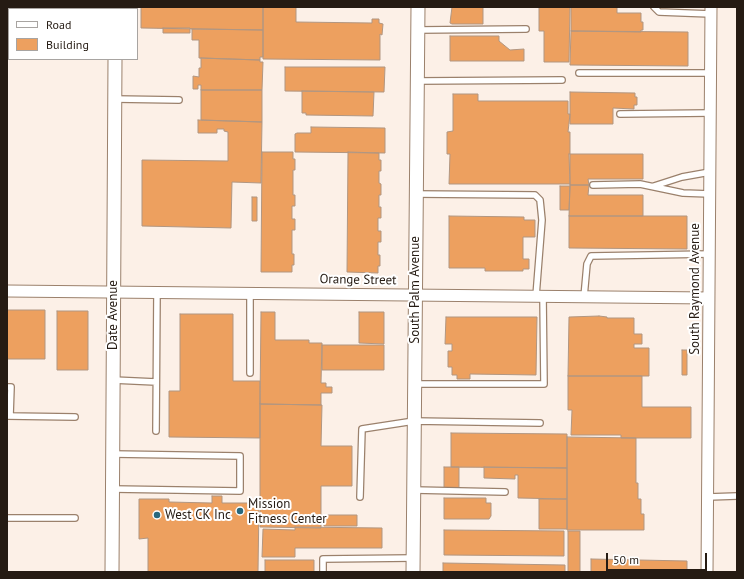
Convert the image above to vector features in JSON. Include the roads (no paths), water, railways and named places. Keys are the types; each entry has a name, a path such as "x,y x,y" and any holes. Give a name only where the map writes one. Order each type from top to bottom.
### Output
{"street":[{"name":"South Palm Avenue","path":"413,572 418,7"},
{"name":"South Raymond Avenue","path":"707,572 711,10"},
{"name":"Date Avenue","path":"112,572 115,60"},
{"name":"Orange Street","path":"7,291 709,298"}],"lane":[{"path":"654,7 659,12 711,10"},
{"path":"418,30 526,29"},
{"path":"579,73 711,73"},
{"path":"417,81 562,80"},
{"path":"115,99 179,100"},
{"path":"620,114 710,113"},
{"path":"654,186 682,177 710,172"},
{"path":"593,184 640,184 683,193 710,194"},
{"path":"415,384 544,384 544,329 540,296 542,220 540,200 535,195 416,194"},
{"path":"584,297 587,264 591,256 710,254"},
{"path":"156,431 157,292"},
{"path":"250,293 250,373"},
{"path":"113,380 156,382"},
{"path":"7,387 11,387 8,416 75,417"},
{"path":"360,497 362,430 414,421 540,423"},
{"path":"112,488 240,490 240,456 113,454"},
{"path":"414,490 505,492"},
{"path":"708,497 737,496"},
{"path":"7,518 75,518"},
{"path":"323,572 323,558 413,558"}],"place":[{"name":"Mission Fitness Center","path":"240,511"},
{"name":"West CK Inc","path":"157,515"}]}
